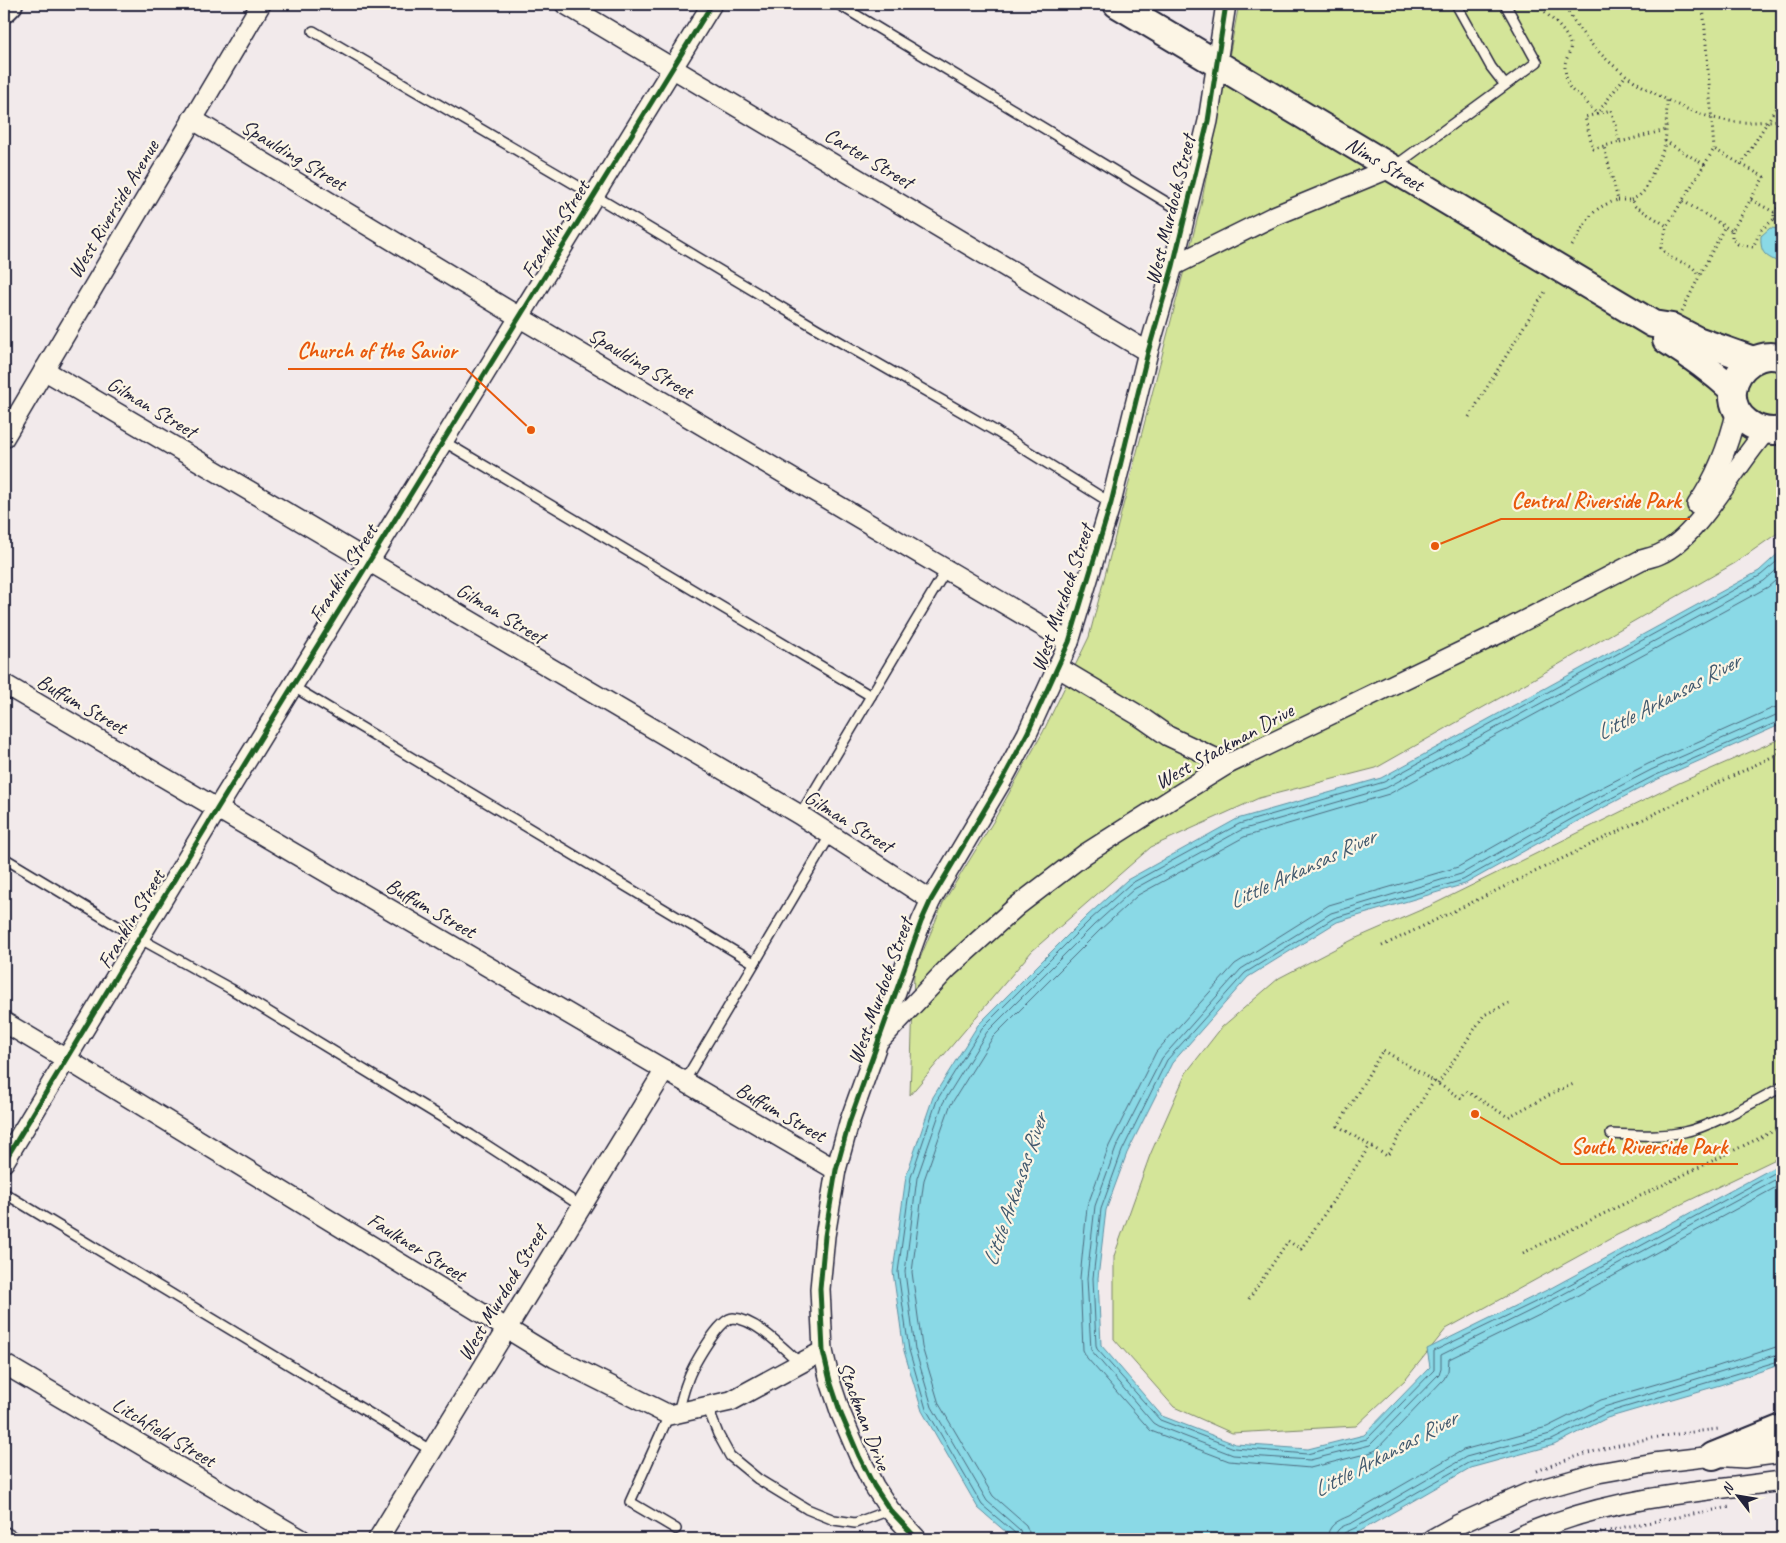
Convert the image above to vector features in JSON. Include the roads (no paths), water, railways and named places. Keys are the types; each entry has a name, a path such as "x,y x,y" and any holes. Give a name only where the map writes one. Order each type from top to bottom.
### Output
{"street":[{"path":"4,9 9,4"},
{"name":"West Riverside Avenue","path":"4,438 261,4"},
{"name":"Carter Street","path":"565,4 1148,352"},
{"name":"Franklin Street","path":"4,1162 292,686 712,4"},
{"name":"Nims Street","path":"1117,4 1653,324 1672,328 1697,340 1753,360"},
{"name":"West Murdock Street","path":"836,1170 849,1122 902,973 931,900 1004,777 1059,668 1070,642 1111,502 1148,352 1174,266 1208,121 1226,4"},
{"name":"Spaulding Street","path":"192,120 519,318 1070,642"},
{"name":"West Murdock Street","path":"1174,266 1274,216 1392,167"},
{"name":"Nims Street","path":"1653,324 1665,340 1687,353 1718,376 1735,400 1744,420 1754,428 1774,430"},
{"path":"1735,400 1740,373 1753,360 1770,356 1781,356"},
{"name":"Gilman Street","path":"44,370 800,815 931,900"},
{"name":"West Stackman Drive","path":"1641,560 1653,547 1672,534 1690,515 1706,493 1732,433 1735,400"},
{"name":"West Stackman Drive","path":"878,1042 948,968 1017,906 1085,854 1228,764 1502,632 1641,560 1661,554 1680,540 1717,497 1753,446 1774,430"},
{"path":"1059,668 1138,715 1168,736 1228,764"},
{"name":"Buffum Street","path":"4,684 836,1170"},
{"name":"Faulkner Street","path":"4,1022 555,1358 674,1414"},
{"name":"West Murdock Street","path":"378,1539 665,1070"},
{"name":"Stackman Drive","path":"836,1170 825,1236 820,1289 823,1351 835,1398 859,1456 874,1486 890,1510 917,1539"},
{"path":"674,1414 730,1401 823,1351"},
{"name":"Litchfield Street","path":"4,1364 301,1539"},
{"path":"1713,1456 1782,1428"},
{"path":"1432,1539 1457,1525 1528,1492 1607,1472 1654,1463 1713,1456 1744,1458 1782,1453"},
{"path":"1515,1539 1526,1533 1574,1516 1612,1505 1658,1496 1782,1481"}],"lane":[{"path":"838,4 1186,214"},
{"path":"1456,4 1491,67 1505,85"},
{"path":"1392,167 1537,62 1505,4"},
{"path":"313,31 816,328 997,432 1111,502"},
{"path":"443,441 871,696"},
{"path":"800,815 946,570"},
{"path":"292,686 754,964"},
{"path":"684,1082 831,834"},
{"path":"4,858 139,938 239,994 471,1135 582,1206"},
{"path":"1611,1134 1656,1136 1686,1132 1708,1124 1782,1087"},
{"path":"4,1193 432,1451"},
{"path":"676,1529 630,1502 674,1414 687,1381 704,1348 725,1320 732,1318 757,1327 800,1363"},
{"path":"706,1406 730,1456 758,1479 807,1509 834,1520 855,1523 890,1510"},
{"path":"4,1531 17,1539"}],"water":[{"path":"1770,228 1782,229 1782,264 1768,257 1763,251 1761,236"},
{"name":"Little Arkansas River","path":"1782,550 1782,724 1656,780 1465,884 1337,922 1248,977 1172,1063 1127,1153 1106,1210 1098,1278 1101,1345 1162,1416 1235,1444 1308,1449 1364,1435 1430,1367 1427,1349 1551,1288 1782,1163 1782,1364 1720,1385 1607,1418 1554,1445 1470,1468 1357,1533 1341,1539 1014,1539 978,1508 922,1411 904,1351 893,1272 906,1176 933,1097 978,1025 1087,916 1127,880 1237,819 1381,778 1759,571"}],"place":[{"name":"Church of the Savior","path":"531,430"},
{"name":"Central Riverside Park","path":"1435,546"},
{"name":"South Riverside Park","path":"1475,1114"}]}
